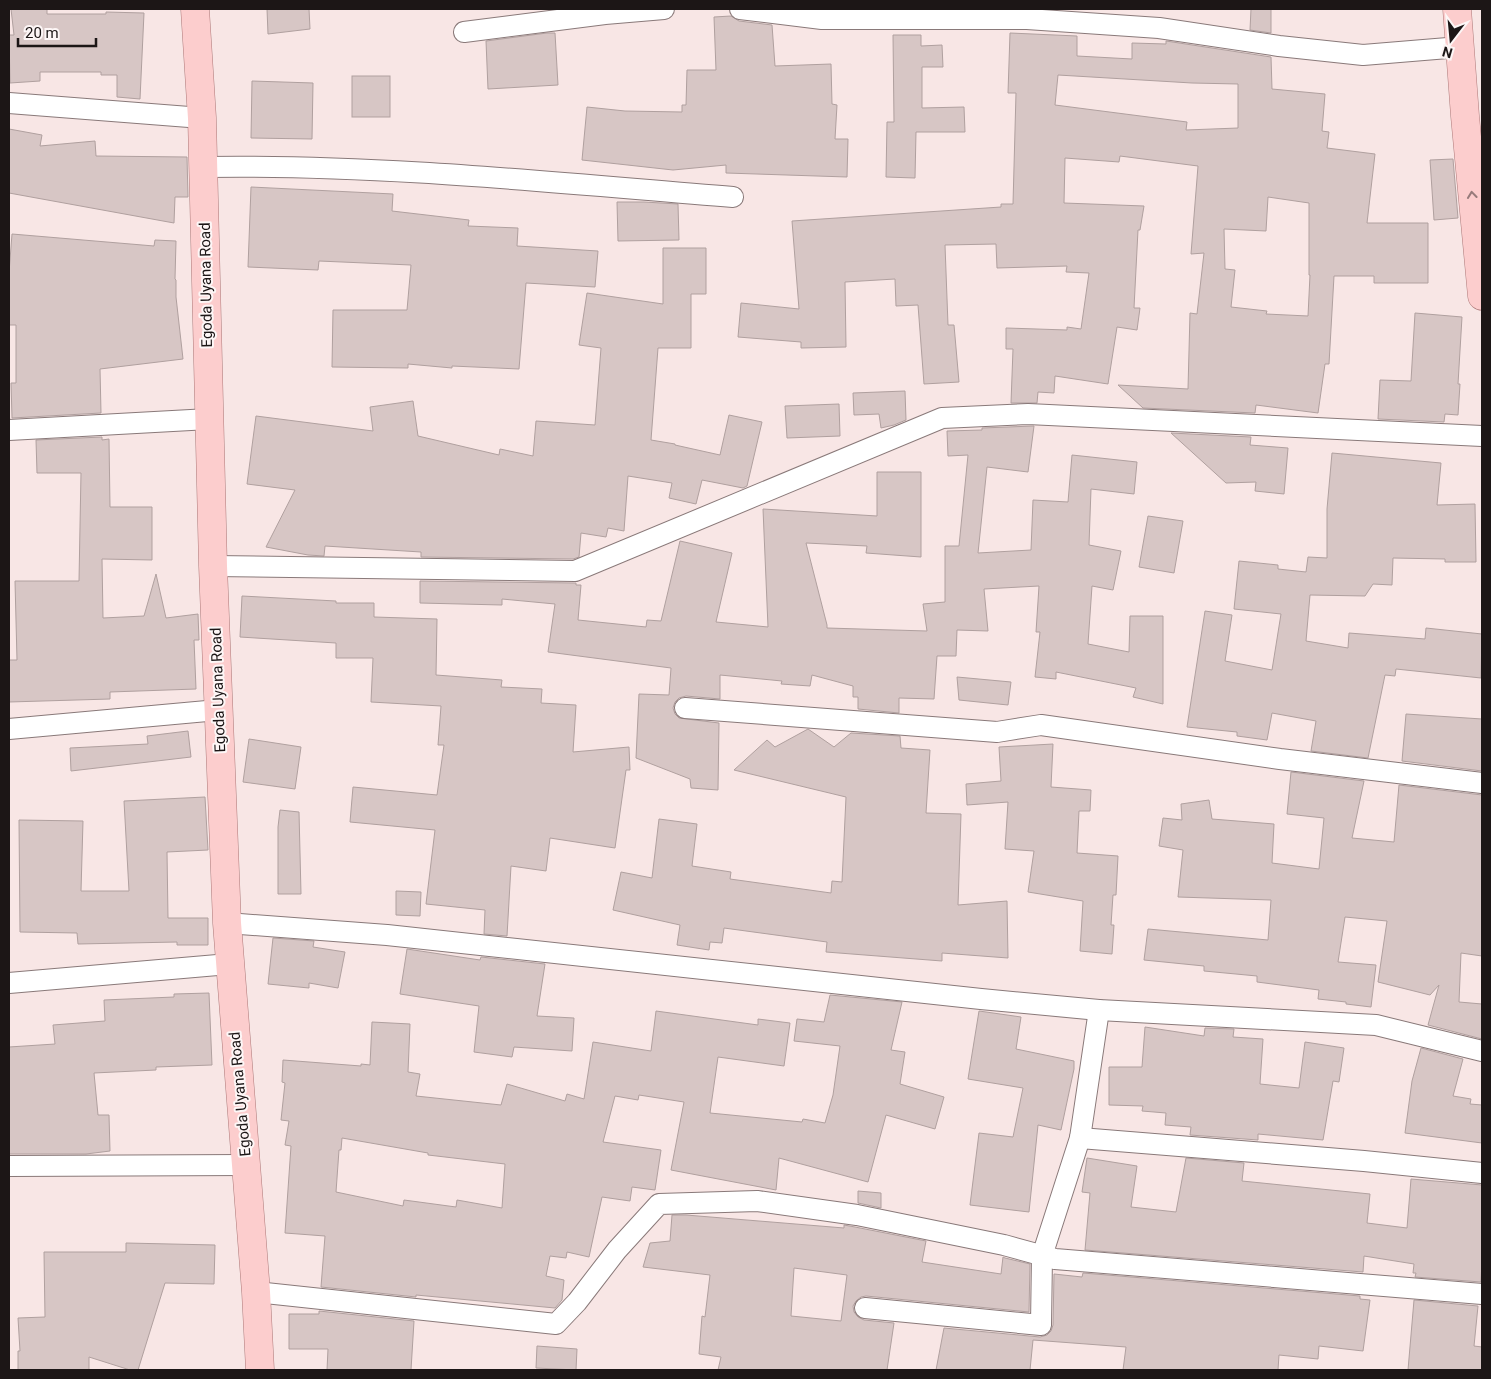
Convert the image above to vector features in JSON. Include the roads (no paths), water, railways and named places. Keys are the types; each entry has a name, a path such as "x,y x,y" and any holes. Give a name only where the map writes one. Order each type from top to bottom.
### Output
{"main road":[{"name":"Egoda Uyana Road","path":"195,9 202,118 213,566 227,923 256,1292 260,1370"},
{"path":"1457,9 1482,296"}],"street":[{"path":"464,32 605,14 664,9"},
{"path":"740,9 822,19 1026,18 1159,28 1279,46 1363,55 1460,47"},
{"path":"9,103 202,118"},
{"path":"203,168 271,166 437,174 733,197"},
{"path":"213,566 575,571 942,418 1028,414 1482,436"},
{"path":"9,430 209,419"},
{"path":"685,708 996,732 1041,725 1280,759 1482,783"},
{"path":"9,730 218,710"},
{"path":"227,923 387,935 1099,1010 1376,1025 1482,1052"},
{"path":"9,983 230,964"},
{"path":"865,1308 1041,1325 1042,1256 1080,1138 1099,1010"},
{"path":"1080,1138 1364,1161 1482,1174"},
{"path":"9,1166 246,1165"},
{"path":"256,1292 556,1324 577,1302 617,1250 659,1204 757,1201 867,1217 1004,1245 1042,1256 1065,1260 1482,1294"}]}
